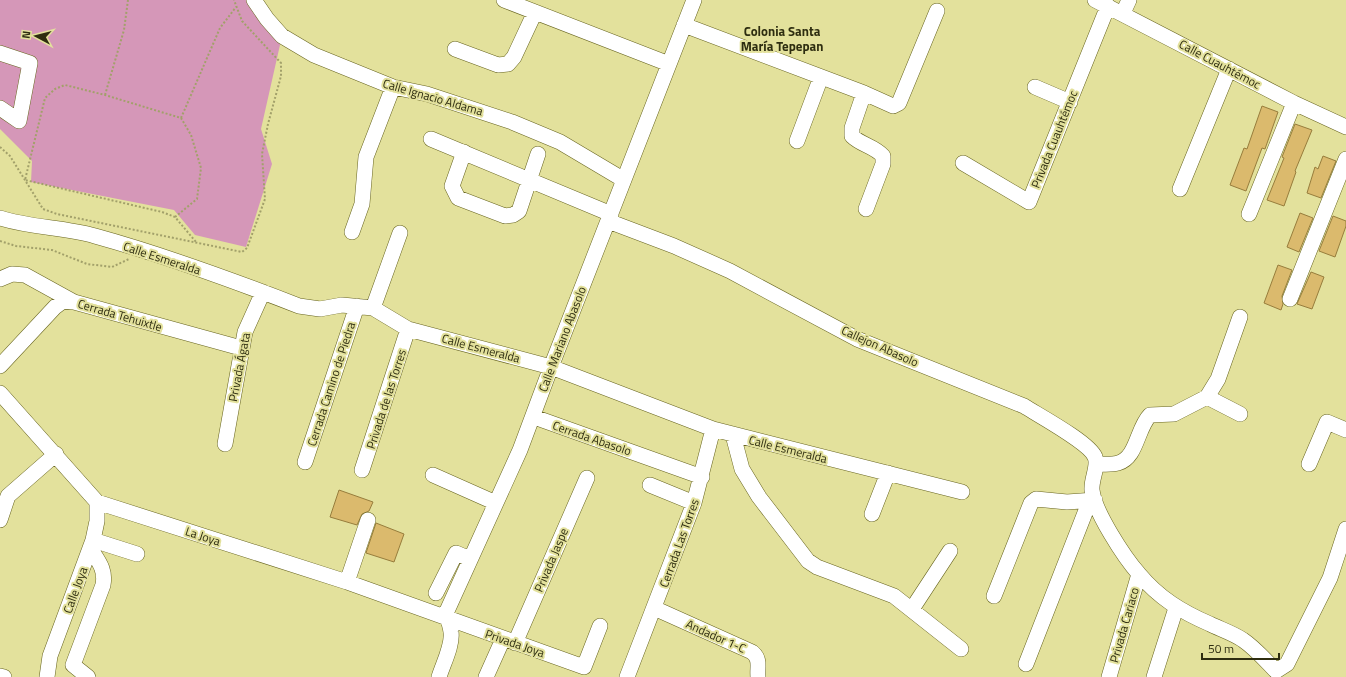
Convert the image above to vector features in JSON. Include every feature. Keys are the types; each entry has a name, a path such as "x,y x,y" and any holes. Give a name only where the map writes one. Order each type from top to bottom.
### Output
{"street":[{"name":"Calle Ignacio Aldama","path":"254,0 267,19 282,36 314,55 393,87 427,94 512,122 560,142 624,180"},
{"path":"504,0 669,64"},
{"name":"Calle Mariano Abasolo","path":"439,677 450,645 452,632 447,619 447,610 534,417 551,367 694,0"},
{"name":"Calle Cuauhtémoc","path":"1102,3 1126,6 1229,69 1294,103 1346,127"},
{"name":"Privada Cuauhtémoc","path":"963,163 1028,202 1070,102 1102,3"},
{"path":"684,25 864,93 893,106 899,103 937,10"},
{"path":"455,49 498,65 508,64 514,57 535,12"},
{"path":"0,53 30,63 19,121 0,108"},
{"path":"1180,189 1229,69"},
{"path":"797,141 821,77"},
{"path":"352,232 362,204 366,156 393,87"},
{"path":"1035,88 1070,102"},
{"path":"864,93 852,128 852,136 857,141 877,150 883,156 883,164 866,209"},
{"path":"1249,214 1294,103"},
{"name":"Callejon Abasolo","path":"431,139 531,179 610,218 730,271 857,339 1024,406 1090,448 1095,457 1096,464"},
{"path":"464,152 452,186 458,198 505,216 513,215 519,211 531,179 538,154"},
{"path":"1290,299 1346,159"},
{"name":"Calle Esmeralda","path":"0,218 16,223 93,235 306,307 320,309 342,304 373,308 408,328 551,367 713,429 962,492"},
{"path":"373,308 400,233"},
{"path":"0,279 12,274 25,275 74,302"},
{"name":"Privada Ágata","path":"225,444 241,348 250,318 263,292"},
{"name":"Cerrada Tehuixtle","path":"0,366 55,307 63,301 74,302 241,348"},
{"name":"Cerrada Camino de Piedra","path":"305,462 357,306"},
{"path":"1240,317 1218,379 1207,397 1174,414 1150,415 1145,420 1131,453 1125,459 1118,464 1096,464 1092,478 1093,500 1120,549 1139,574 1161,597 1176,608 1243,639 1276,674 1287,664 1330,578 1346,529"},
{"name":"Privada de las Torres","path":"362,470 408,328"},
{"path":"0,393 56,454 97,502"},
{"path":"1207,397 1240,414"},
{"name":"Cerrada Abasolo","path":"534,417 702,477"},
{"path":"1309,464 1327,422 1346,430"},
{"name":"Cerrada Las Torres","path":"627,677 694,503 702,477 713,429"},
{"path":"733,435 742,469 759,497 808,561 817,568 894,596 961,649"},
{"path":"0,520 8,496 56,454"},
{"path":"872,514 888,473"},
{"path":"433,475 496,503"},
{"name":"Privada Jaspe","path":"486,677 509,641 587,478"},
{"path":"650,485 694,503"},
{"path":"994,596 1032,503 1036,499 1067,502 1093,500"},
{"path":"1026,664 1093,500"},
{"name":"Calle Joya","path":"47,677 50,656 91,544 97,521 97,502"},
{"name":"La Joya","path":"97,502 347,582 447,619"},
{"path":"347,582 368,520"},
{"path":"91,544 137,554"},
{"path":"88,677 72,671 105,576 91,544"},
{"path":"912,610 950,551"},
{"path":"436,593 456,553 470,559"},
{"name":"Privada Cariaco","path":"1109,677 1139,574"},
{"name":"Andador 1-C","path":"654,608 752,652 757,656 758,677"},
{"path":"1154,677 1176,608"},
{"name":"Privada Joya","path":"447,619 584,667 600,626"},
{"path":"0,676 4,677"}],"path":[{"path":"106,95 124,30 128,0"},
{"path":"0,147 10,156 43,209 57,214 242,252 247,248 265,199 262,154 268,124 281,76 281,63 242,21 234,0"},
{"path":"182,118 220,28 236,6"},
{"path":"25,180 45,98 55,89 65,85 106,95 182,118 191,135 201,168 197,199 175,217"},
{"path":"25,180 162,212 175,217 196,243"},
{"path":"0,241 16,246 52,250 87,264 112,267 146,252"}],"shaded area":[{"path":"0,0 254,0 282,36 261,129 272,164 246,247 195,235 174,210 31,182 32,161 0,129"}],"building":[{"path":"1262,106 1278,112 1265,149 1262,148 1246,191 1230,185 1244,148 1247,149"},
{"path":"1295,124 1312,130 1295,171 1296,172 1284,206 1267,200 1284,158 1282,157"},
{"path":"1323,156 1336,161 1321,198 1307,193 1315,167 1318,169"},
{"path":"1300,213 1313,218 1299,252 1287,247"},
{"path":"1333,216 1346,221 1346,226 1335,257 1319,251"},
{"path":"1278,265 1292,270 1282,296 1283,304 1281,310 1264,303"},
{"path":"1311,272 1324,277 1312,309 1297,304"},
{"path":"339,490 373,502 369,511 362,514 357,525 330,517"},
{"path":"376,523 404,534 394,562 366,553"}],"district":[{"name":"Colonia Santa María Tepepan","path":"782,38"}]}
